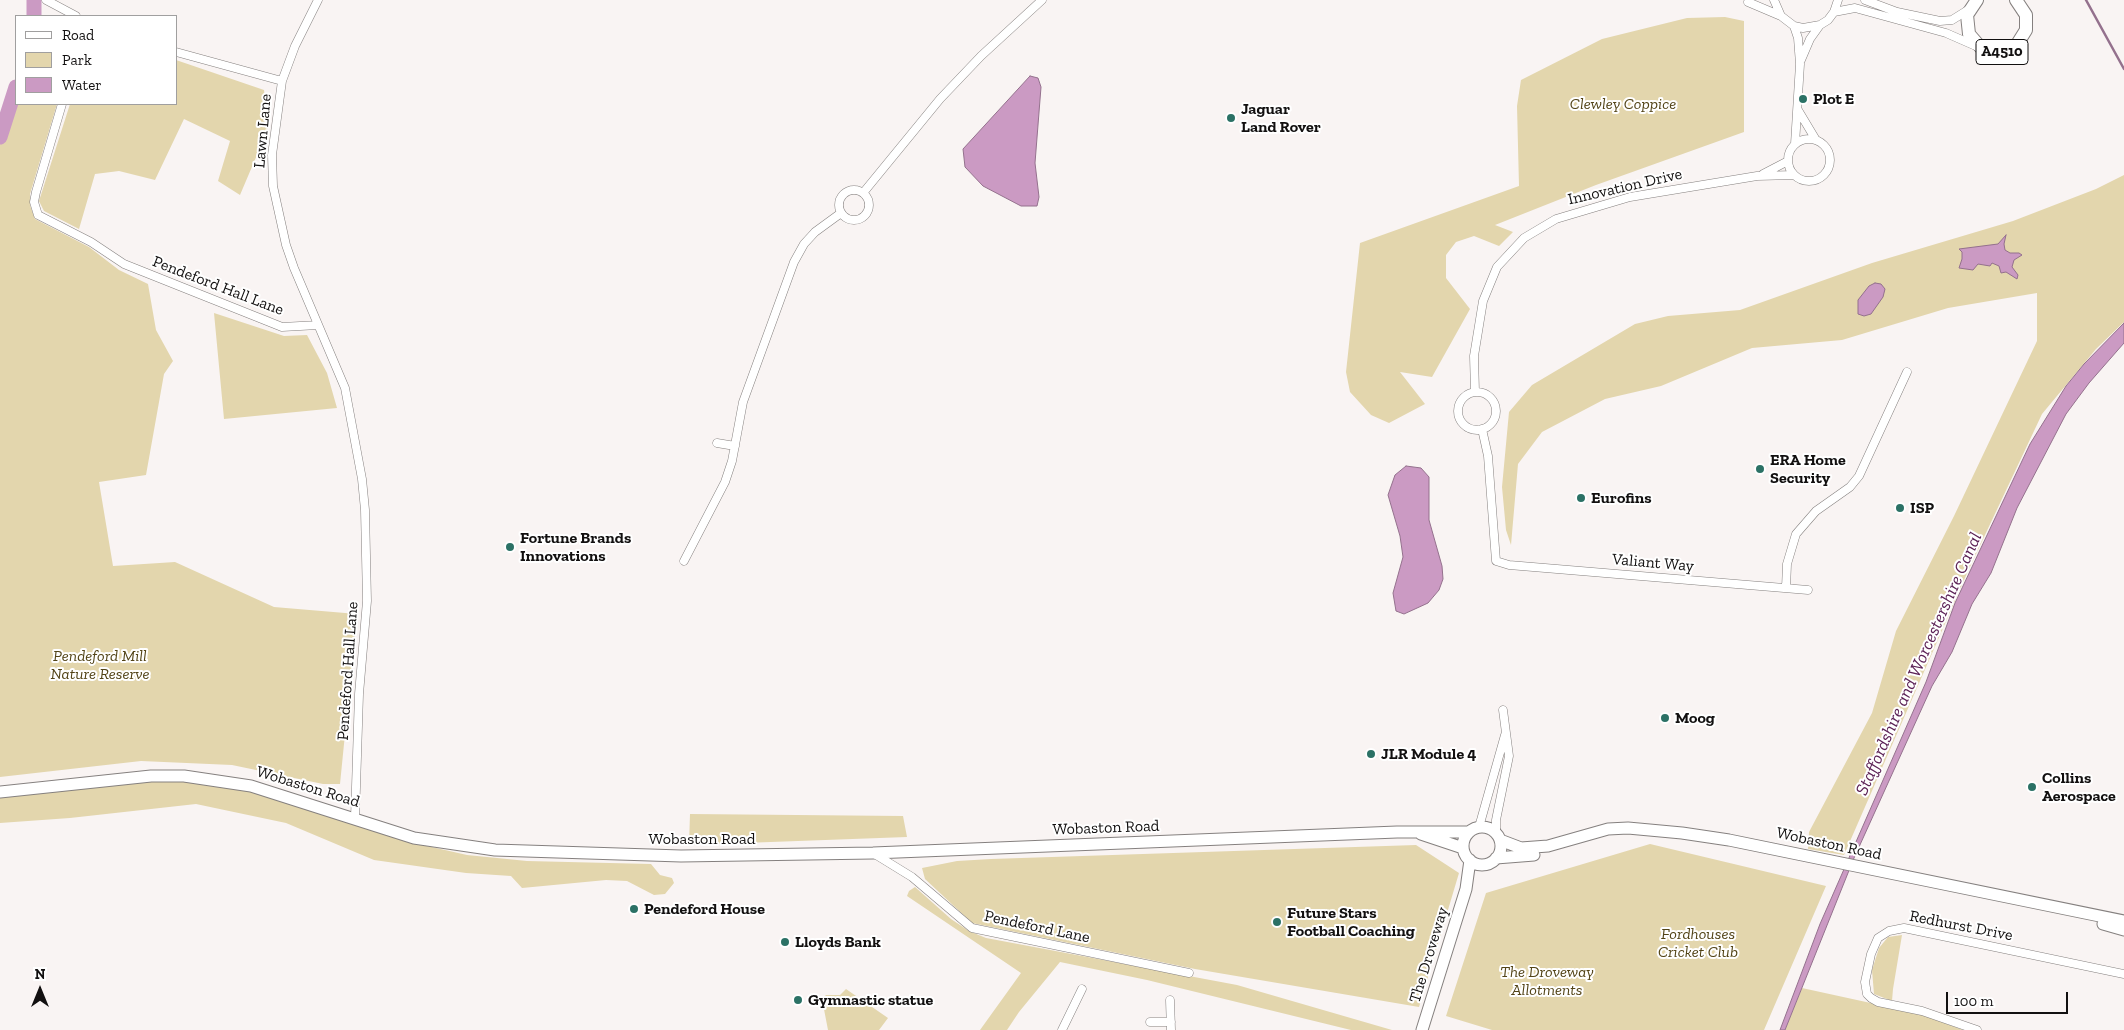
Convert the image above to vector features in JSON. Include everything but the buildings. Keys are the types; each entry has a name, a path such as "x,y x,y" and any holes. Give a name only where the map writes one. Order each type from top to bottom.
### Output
{"main road":[{"name":"A4510","path":"1973,3 1966,25 1969,34 1982,49 2000,53 2016,46 2026,30 2027,21 2021,3"}],"street":[{"path":"46,0 74,15"},
{"name":"Lawn Lane","path":"318,0 295,46 282,81 272,155 273,186 286,245 318,325"},
{"path":"863,193 940,98 1042,0"},
{"path":"1774,0 1781,16"},
{"path":"1834,12 1838,0"},
{"path":"1865,0 1901,13 1940,22 1952,20 1973,3"},
{"path":"1748,1 1781,16 1794,26 1803,28 1820,25"},
{"path":"1800,64 1810,39 1820,25 1834,12 1848,8 1946,33 1982,49"},
{"path":"1794,26 1798,38 1800,64 1798,110 1795,144 1788,161 1794,175 1808,181 1816,180 1826,172 1830,166 1830,153 1822,143 1816,140 1805,139 1795,144"},
{"path":"178,53 282,81"},
{"name":"Pendeford Hall Lane","path":"62,105 36,192 34,202 38,215 91,242 124,264 282,328 318,325 345,388 354,433 365,510 367,601 359,694 355,818"},
{"path":"1798,110 1816,140"},
{"name":"Innovation Drive","path":"1757,176 1788,161"},
{"name":"Innovation Drive","path":"1475,392 1474,356 1482,301 1497,267 1524,238 1556,219 1603,204 1663,190 1757,176 1794,175"},
{"path":"854,190 863,193 870,204 865,216 852,220 842,213 839,202 844,193 854,190"},
{"path":"684,561 724,482 736,446 743,402 794,262 804,244 814,232 842,213"},
{"path":"1786,588 1787,564 1796,534 1816,511 1841,496 1854,482 1907,372"},
{"path":"1475,392 1490,397 1495,404 1494,419 1489,426 1482,429 1474,430 1466,426 1458,413 1462,399 1475,392"},
{"name":"Valiant Way","path":"1482,429 1488,456 1496,561 1509,565 1808,590"},
{"path":"717,443 736,446"},
{"path":"1503,710 1506,733 1509,756 1496,820 1501,849 1496,858 1490,863 1482,865 1470,860 1463,848 1464,839 1474,829 1506,733"},
{"name":"Wobaston Road","path":"0,792 151,776 184,776 251,786 414,838 495,850 681,856 873,853 1474,829"},
{"path":"1474,829 1488,828 1498,837"},
{"name":"Wobaston Road","path":"1498,837 1520,848 1548,846 1594,833 1628,828 1728,840 2124,922"},
{"name":"Wobaston Road","path":"1414,832 1463,848"},
{"name":"Wobaston Road","path":"1496,858 1548,854 1594,833"},
{"name":"Pendeford Lane","path":"873,853 912,877 972,928 1189,973"},
{"name":"The Droveway","path":"1422,1030 1466,889 1470,860"},
{"name":"The Droveway","path":"1466,889 1482,865"},
{"name":"Wobaston Road","path":"2056,909 2124,930"},
{"name":"Redhurst Drive","path":"1977,1030 1922,1010 1878,1002 1871,998 1867,994 1865,982 1871,954 1878,938 1889,931 1904,928 2124,974"},
{"path":"1062,1030 1082,989"},
{"path":"1150,1022 1171,1026 1170,1000"}],"green space":[{"name":"Clewley Coppice","path":"1725,17 1744,21 1744,132 1596,185 1495,225 1513,232 1499,246 1474,236 1456,242 1446,255 1446,278 1470,309 1432,377 1400,372 1425,404 1389,423 1371,415 1350,392 1346,372 1360,243 1519,186 1517,106 1521,80 1602,39 1687,18"},
{"path":"178,61 264,90 268,129 240,195 218,181 230,141 184,119 155,180 119,171 95,174 79,229 44,211 39,201 70,105 178,105"},
{"name":"Pendeford Mill Nature Reserve","path":"15,90 15,105 57,105 30,194 30,205 35,219 89,247 119,270 148,284 156,330 173,361 164,374 146,475 99,482 113,566 175,562 274,607 357,614 340,784 323,784 232,765 141,761 0,777 0,137"},
{"path":"2124,175 2124,322 2096,349 2042,414 1968,571 1844,855 1808,849 1809,832 1872,713 1896,631 1954,516 2037,341 2037,293 1948,308 1842,340 1752,348 1661,386 1605,399 1542,432 1518,464 1511,545 1506,530 1502,487 1509,412 1532,385 1635,324 1668,316 1740,310 1872,263 2013,221 2096,189"},
{"path":"214,313 284,336 307,335 327,373 337,408 224,419"},
{"path":"153,780 185,780 250,791 414,843 467,855 527,861 651,864 660,875 672,878 674,883 665,894 654,895 627,881 606,880 522,888 511,876 466,873 374,860 286,823 196,804 70,818 0,823 0,797"},
{"path":"690,814 903,816 907,837 689,845"},
{"name":"Fordhouses Cricket Club","path":"1650,844 1826,886 1764,1030 1492,1030 1446,1016 1486,893"},
{"path":"1416,845 1459,873 1419,1007 1195,969 972,923 925,879 922,868 957,861 991,859"},
{"path":"915,887 951,919 969,931 986,938 1237,985 1392,1030 1351,1030 1147,980 1060,962 1019,1012 1007,1030 980,1030 1021,973 907,896 909,891"},
{"path":"1902,935 1892,1001 1874,994 1872,970 1879,948 1888,937"},
{"path":"1802,988 1921,1014 1963,1030 1785,1030"},
{"path":"846,989 888,1018 879,1030 828,1030 822,999 826,995 840,995"}],"water":[{"path":"1030,76 1038,78 1041,87 1035,163 1039,197 1037,206 1021,206 983,186 965,167 963,149"},
{"path":"2006,235 2005,250 2022,255 2014,260 2012,267 2018,275 2017,279 2006,272 2001,273 1999,266 1992,263 1990,266 1978,264 1973,270 1959,268 1962,252 1959,249 1998,244"},
{"path":"1875,283 1881,284 1885,289 1883,297 1871,314 1864,316 1858,314 1858,300 1869,286"},
{"path":"2124,323 2124,343 2089,383 2066,414 2017,508 1991,573 1972,604 1952,652 1932,686 1854,858 1785,1030 1780,1030 1820,924 1926,682 1955,603 2030,444 2066,386 2084,364"},
{"path":"1406,466 1421,468 1429,477 1429,520 1442,566 1443,579 1439,590 1428,603 1404,614 1396,611 1393,593 1403,557 1400,536 1388,495 1395,475"}],"waterway":[{"path":"34,0 34,15"},
{"path":"2086,0 2124,69"},
{"path":"0,137 15,90"}],"place":[{"name":"Plot E","path":"1803,99"},
{"name":"Jaguar Land Rover","path":"1231,118"},
{"name":"ERA Home Security","path":"1760,469"},
{"name":"Eurofins","path":"1581,498"},
{"name":"ISP","path":"1900,508"},
{"name":"Fortune Brands Innovations","path":"510,547"},
{"name":"Moog","path":"1665,718"},
{"name":"JLR Module 4","path":"1371,754"},
{"name":"Collins Aerospace","path":"2032,787"},
{"name":"Pendeford House","path":"634,909"},
{"name":"Future Stars Football Coaching","path":"1277,922"},
{"name":"Lloyds Bank","path":"785,942"},
{"name":"Gymnastic statue","path":"798,1000"}],"water label":[{"name":"Staffordshire and Worcestershire Canal","path":"1919,664"}],"park label":[{"name":"The Droveway Allotments","path":"1547,981"}]}
